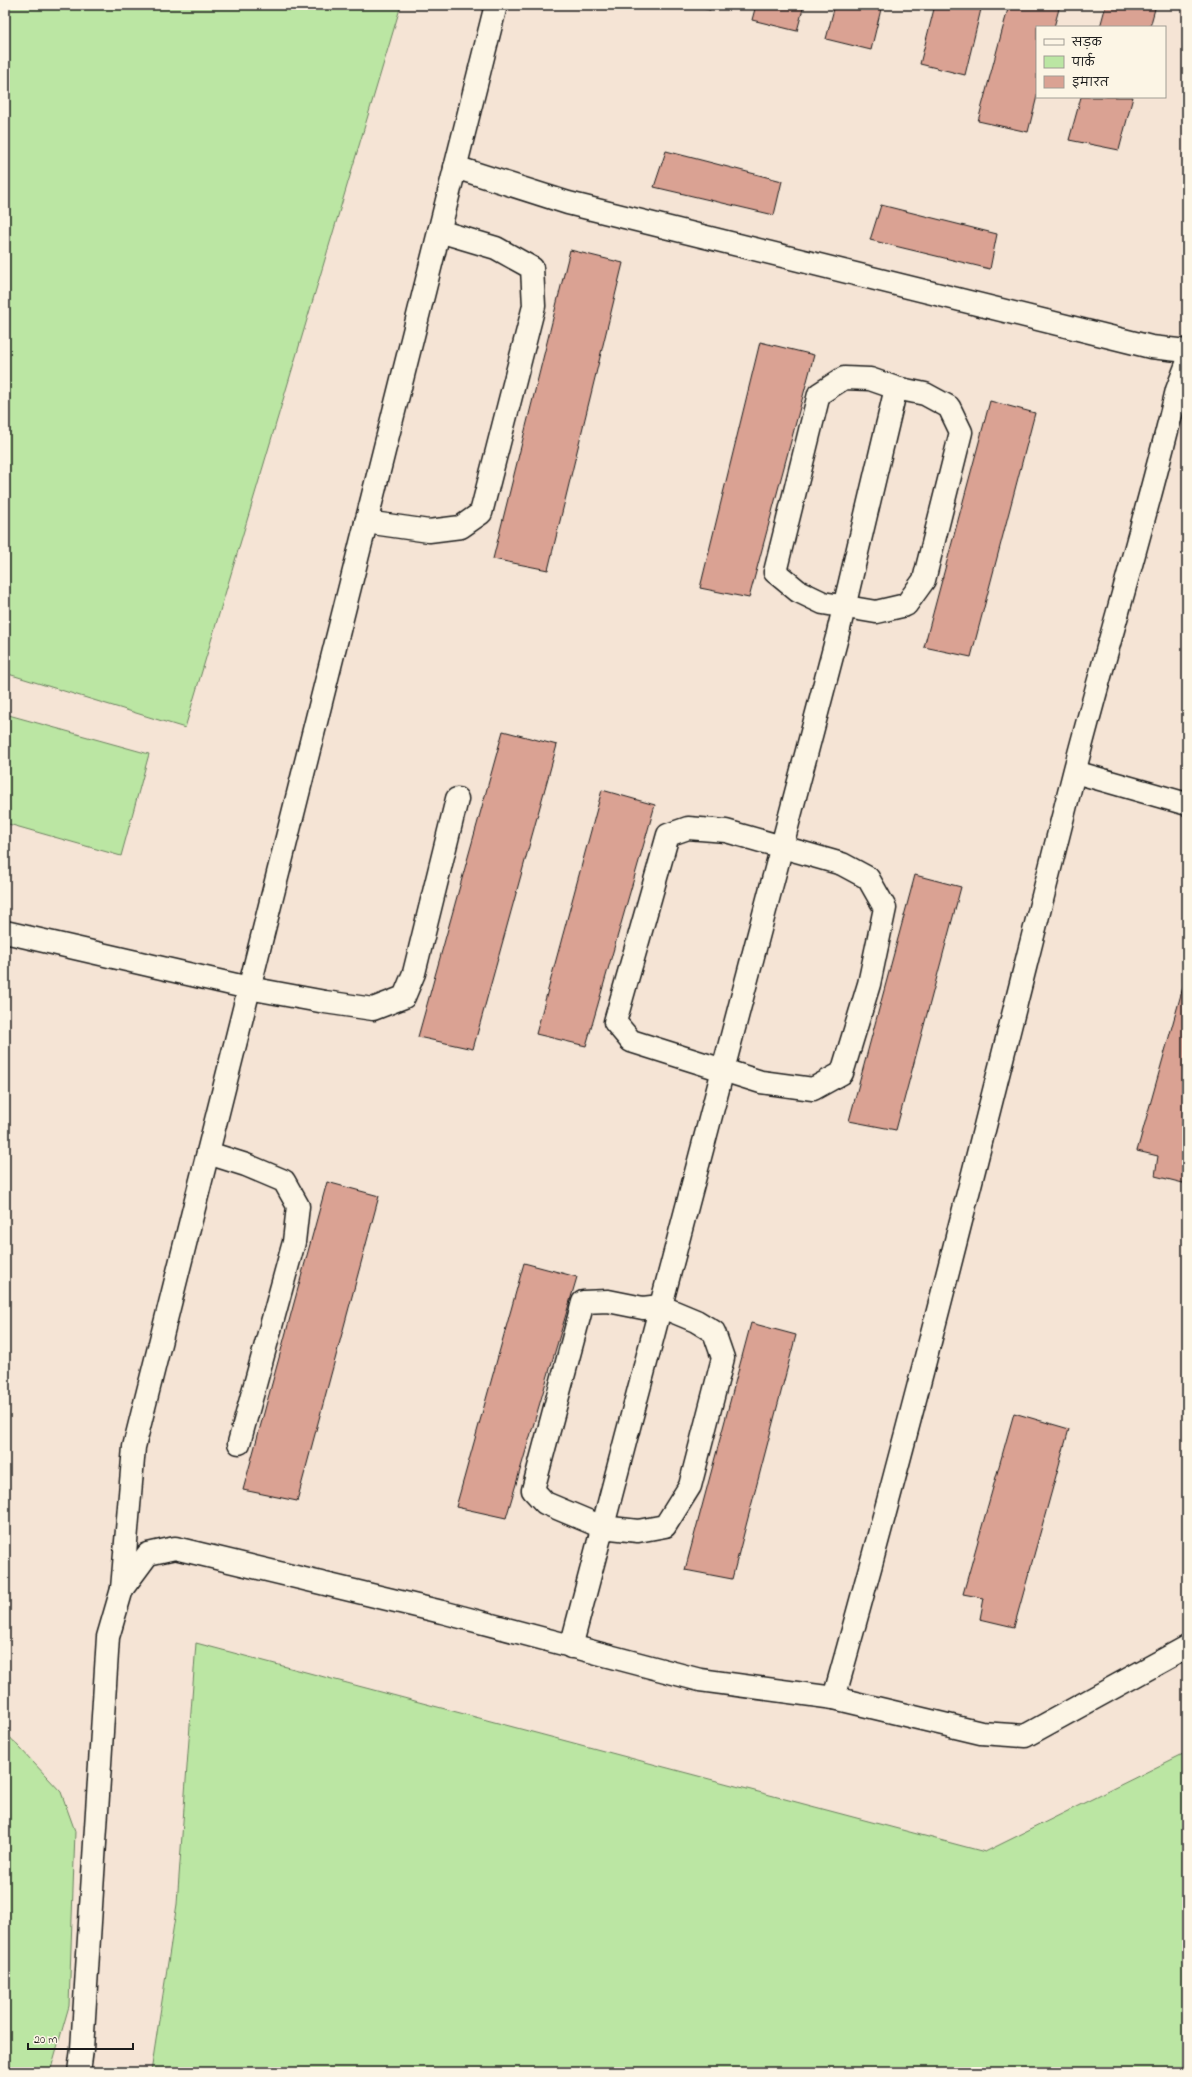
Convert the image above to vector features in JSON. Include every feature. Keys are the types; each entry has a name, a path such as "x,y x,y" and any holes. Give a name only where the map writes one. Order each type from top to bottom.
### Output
{"street":[{"path":"79,2072 82,2050 108,1637 122,1589 134,1447 496,5"},
{"path":"455,167 568,203 1143,345 1187,351"},
{"path":"366,522 429,531 461,528 481,513 534,306 532,268 496,248 439,231"},
{"path":"834,1698 938,1316 1074,772 1131,570 1177,390 1187,364"},
{"path":"844,378 870,379 896,388 925,394 949,407 961,432 924,580 906,605 876,612 843,607 823,603 798,590 775,572 819,394 844,378"},
{"path":"571,1646 843,607 896,388"},
{"path":"1074,772 1187,804"},
{"path":"7,937 249,988 373,1009 404,997 414,973 458,799"},
{"path":"688,828 726,831 780,848 842,864 868,878 885,908 869,984 842,1073 813,1089 761,1082 722,1071 631,1041 615,1022 668,835 688,828"},
{"path":"208,1153 246,1165 284,1181 298,1206 294,1242 239,1443"},
{"path":"608,1301 643,1308 660,1306 696,1321 714,1332 723,1358 690,1486 665,1526 638,1531 602,1527 545,1502 533,1490 583,1302 608,1301"},
{"path":"122,1589 148,1554 175,1548 442,1612 700,1680 834,1698 981,1733 1025,1736 1187,1647"}],"green space":[{"path":"5,5 401,5 185,728 5,673"},
{"path":"5,714 149,754 121,856 5,823"},
{"path":"196,1643 985,1852 1187,1752 1187,2072 151,2072 177,1904"},
{"path":"5,1732 61,1792 75,1831 69,2006 50,2072 5,2072"}],"building":[{"path":"690,5 712,5 710,10"},
{"path":"756,5 804,5 797,31 752,20"},
{"path":"835,5 882,5 871,50 826,39"},
{"path":"935,5 982,5 965,75 920,64"},
{"path":"1009,5 1060,5 1054,26 1036,26 1036,98 1028,132 978,121"},
{"path":"1106,5 1156,5 1150,26 1100,26"},
{"path":"1081,98 1133,98 1119,150 1069,140"},
{"path":"666,151 782,181 774,215 654,187"},
{"path":"881,205 997,234 990,269 870,240"},
{"path":"570,250 623,263 548,570 493,559"},
{"path":"760,342 814,355 749,598 700,588"},
{"path":"990,401 1035,413 971,657 924,647"},
{"path":"503,731 557,745 473,1049 418,1037"},
{"path":"602,790 655,805 586,1046 536,1034"},
{"path":"915,875 961,887 896,1130 849,1121"},
{"path":"1187,973 1187,1184 1155,1176 1158,1156 1137,1151"},
{"path":"327,1182 379,1196 297,1501 243,1490"},
{"path":"524,1263 577,1277 506,1518 456,1507"},
{"path":"751,1323 796,1335 732,1579 685,1570"},
{"path":"1014,1413 1069,1429 1014,1627 980,1619 984,1598 963,1594"}]}
